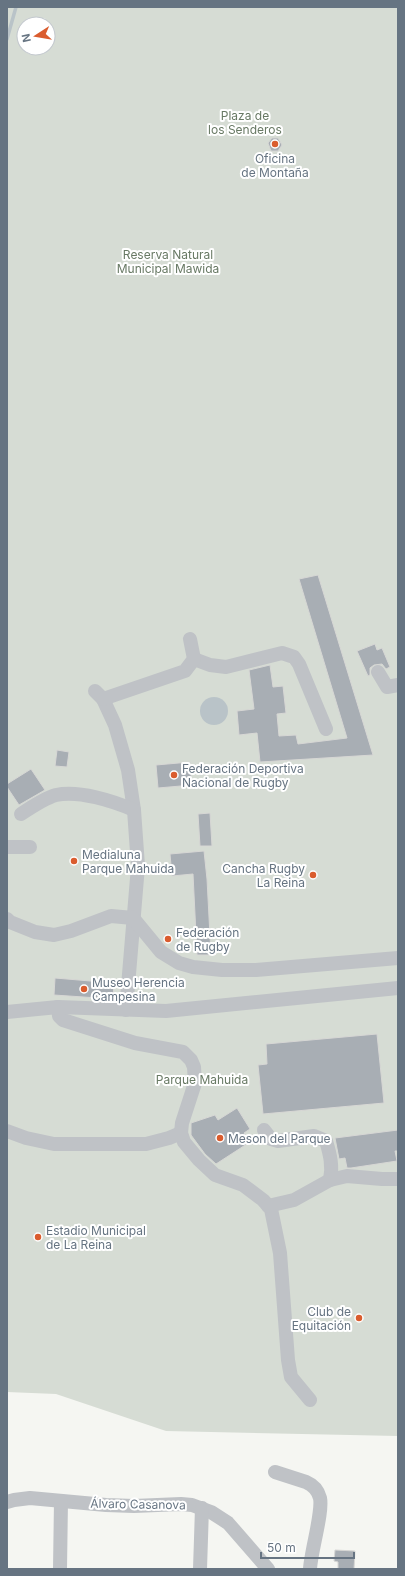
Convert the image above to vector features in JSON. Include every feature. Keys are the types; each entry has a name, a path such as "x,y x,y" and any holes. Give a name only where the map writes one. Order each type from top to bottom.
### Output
{"street":[{"path":"126,1010 138,866 134,810 128,770 116,725 99,695 185,671 194,659 190,639"},
{"path":"194,659 210,665 226,666 282,653 294,657 299,664 326,729"},
{"path":"378,672 387,687 398,685"},
{"path":"20,814 56,795 80,794 106,800 134,810"},
{"path":"7,847 30,847"},
{"path":"7,919 10,922 35,932 54,935 71,931 111,916 133,918 161,952 179,963 193,967 222,970 256,970 398,958"},
{"path":"7,1012 58,1007 166,1012 398,988"},
{"path":"58,1007 59,1016 63,1020 135,1042 183,1052 191,1060 194,1067 195,1083 182,1122 181,1133 184,1142 204,1165 216,1174 243,1184 263,1200 271,1209 276,1225 280,1253 288,1360 291,1377 310,1400"},
{"path":"264,1130 271,1139 278,1141 314,1136 326,1141 330,1153 332,1171 330,1180"},
{"path":"7,1131 26,1138 54,1144 146,1144 181,1133"},
{"path":"268,1206 294,1200 330,1180 347,1176 382,1180 398,1179"},
{"path":"275,1472 311,1484 318,1493 320,1508 310,1569"},
{"name":"Álvaro Casanova","path":"7,1502 22,1498 134,1506 181,1504 202,1508 212,1512 228,1523 268,1569"},
{"path":"60,1569 61,1501"},
{"path":"200,1569 202,1508"}],"green space":[{"name":"Parque Mahuida","path":"7,7 398,7 398,1436 166,1431 56,1394 7,1392"}],"shaded area":[{"path":"214,697 224,701 228,711 224,721 214,725 204,721 200,711 204,701"}],"building":[{"name":"Oficina de Montaña","path":"272,138 278,138 282,145 278,151 271,151 268,143"},
{"path":"318,575 373,755 260,762 257,733 239,735 237,711 254,709 249,670 270,665 273,687 283,686 286,713 277,714 279,736 296,735 298,744 347,738 299,579"},
{"path":"375,644 377,650 382,648 390,667 386,669 382,664 374,665 370,668 370,675 368,676 357,651"},
{"path":"57,750 69,752 67,767 55,766"},
{"name":"Federación Deportiva Nacional de Rugby","path":"190,762 192,785 158,788 156,765"},
{"path":"31,769 45,790 19,805 7,787 7,784"},
{"path":"210,813 212,846 200,846 198,814"},
{"path":"204,851 211,955 197,955 193,874 172,876 170,854"},
{"name":"Museo Herencia Campesina","path":"55,978 114,983 113,999 54,995"},
{"path":"377,1034 384,1103 263,1114 258,1065 267,1064 266,1044"},
{"name":"Meson del Parque","path":"237,1108 250,1129 244,1133 250,1142 216,1164 205,1154 191,1135 191,1123 215,1115 218,1120"},
{"path":"398,1130 398,1151 395,1151 397,1161 347,1168 345,1158 339,1159 335,1138"},
{"path":"335,1550 355,1551 354,1569 338,1569 338,1562 334,1561"}],"waterway":[{"path":"7,39 16,7"}],"place":[{"name":"Oficina de Montaña","path":"275,144"},
{"name":"Federación Deportiva Nacional de Rugby","path":"174,775"},
{"name":"Medialuna Parque Mahuida","path":"74,861"},
{"name":"Cancha Rugby La Reina","path":"313,875"},
{"name":"Federación de Rugby","path":"168,939"},
{"name":"Museo Herencia Campesina","path":"84,989"},
{"name":"Meson del Parque","path":"220,1138"},
{"name":"Estadio Municipal de La Reina","path":"38,1237"},
{"name":"Club de Equitación","path":"359,1318"}],"park label":[{"name":"Plaza de los Senderos","path":"245,122"},
{"name":"Reserva Natural Municipal Mawida","path":"168,261"}]}
